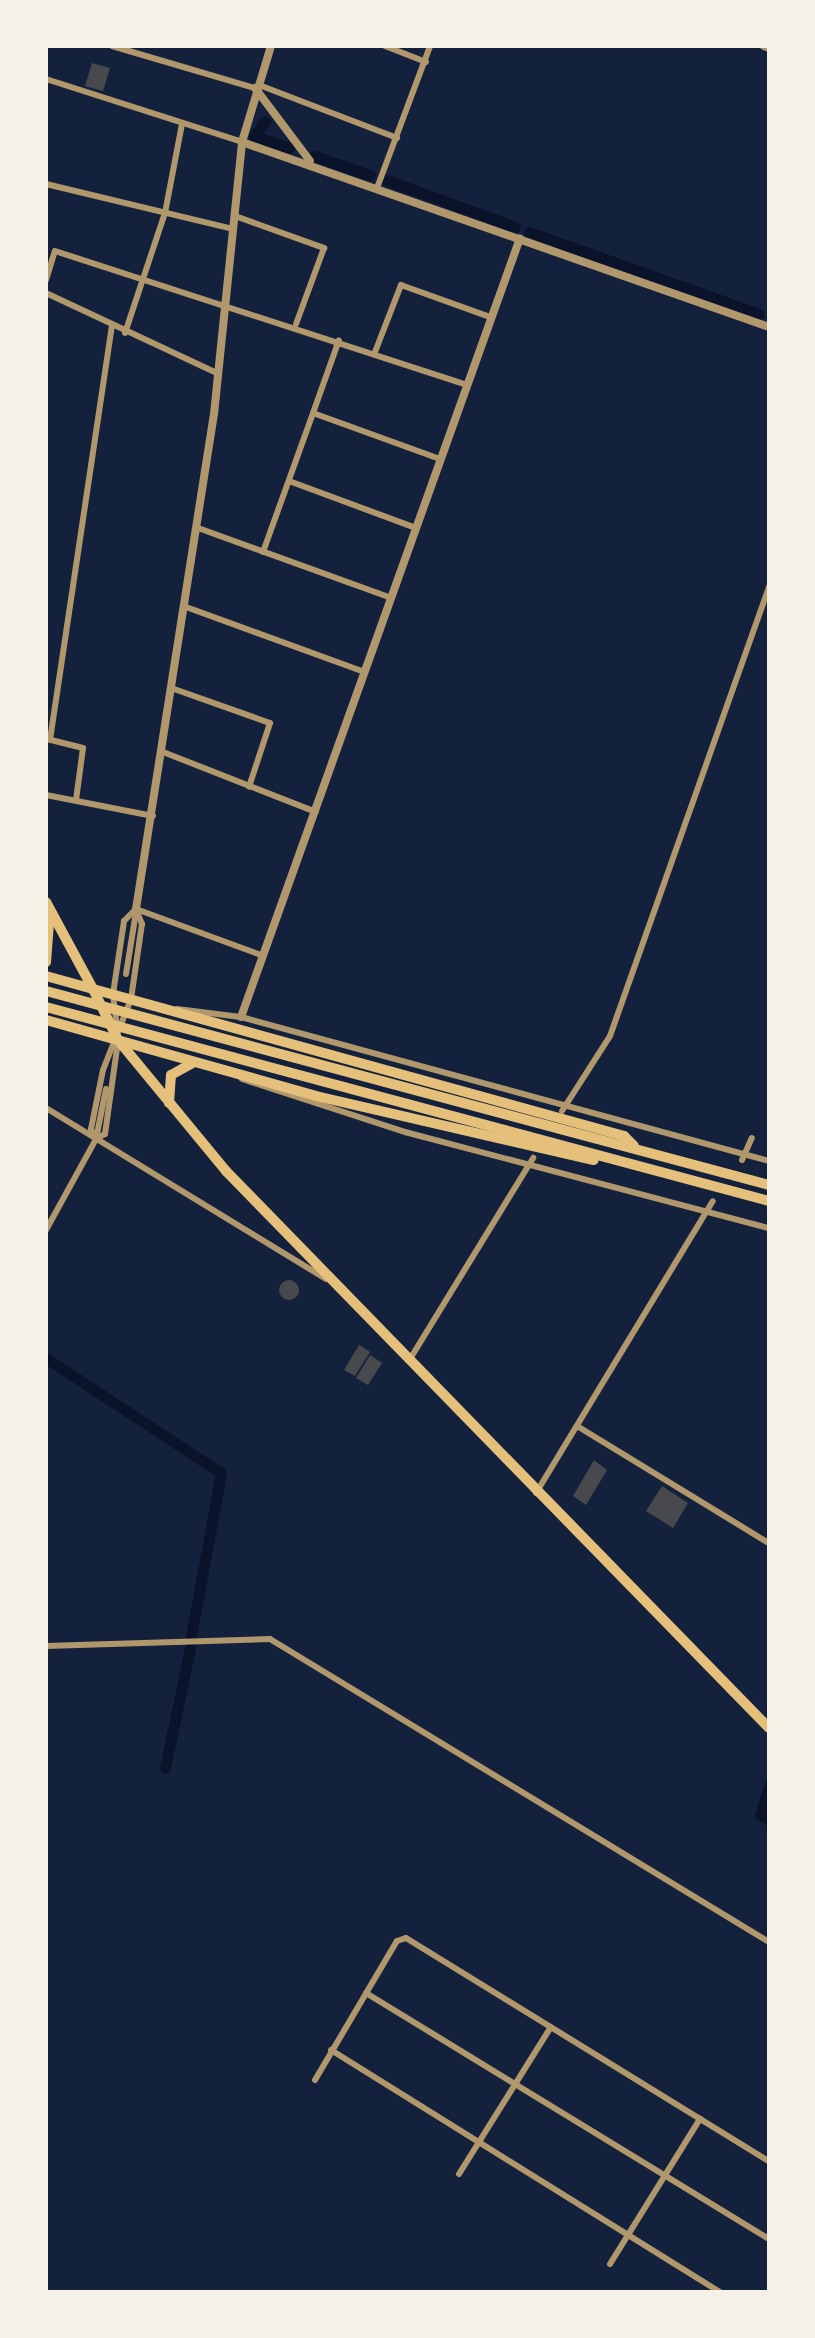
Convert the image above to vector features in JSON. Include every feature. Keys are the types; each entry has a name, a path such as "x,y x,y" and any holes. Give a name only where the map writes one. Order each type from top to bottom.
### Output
{"main road":[{"path":"46,962 48,906"},
{"path":"48,906 118,1040 169,1105 334,1283 536,1493 769,1728"},
{"path":"46,976 624,1136 637,1148"},
{"path":"46,991 769,1185"},
{"path":"46,1007 769,1201"},
{"path":"46,1020 234,1075 513,1144 652,1170"},
{"path":"46,1027 66,1026"},
{"path":"169,1105 171,1075 193,1063"}],"street":[{"path":"112,46 145,50 397,138"},
{"path":"126,974 198,528 219,374 242,142 255,86 271,46"},
{"path":"385,46 426,62"},
{"path":"377,188 430,46"},
{"path":"46,79 182,124 310,161 377,188 769,327"},
{"path":"255,86 310,161"},
{"path":"125,333 165,213 182,124"},
{"path":"46,184 234,229"},
{"path":"235,216 324,248 296,324"},
{"path":"241,1017 520,238"},
{"path":"46,280 55,251 296,324 467,385"},
{"path":"375,352 401,285 490,317"},
{"path":"46,293 112,327 219,374"},
{"path":"76,800 83,748 48,739 112,327"},
{"path":"263,552 339,340"},
{"path":"313,413 440,459"},
{"path":"289,481 416,528"},
{"path":"198,528 391,598"},
{"path":"563,1109 610,1036 769,586"},
{"path":"186,607 365,672"},
{"path":"174,689 270,723 249,787"},
{"path":"163,752 316,812"},
{"path":"46,795 153,816"},
{"path":"136,909 264,956"},
{"path":"96,1139 105,1134 118,1040 113,994 124,921 136,909"},
{"path":"96,1139 91,1129 103,1070 118,1040 131,999 142,924 136,909"},
{"path":"166,1008 241,1017 563,1109 769,1161"},
{"path":"234,1075 263,1090 528,1165 769,1228"},
{"path":"46,1230 96,1139 106,1089"},
{"path":"46,1108 334,1283"},
{"path":"744,1157 752,1138"},
{"path":"410,1359 533,1158"},
{"path":"536,1493 713,1201"},
{"path":"577,1426 769,1543"},
{"path":"46,1646 270,1639 769,1942"},
{"path":"315,2080 366,1993 406,1938 769,2161"},
{"path":"366,1993 769,2239"},
{"path":"459,2174 551,2027"},
{"path":"331,2050 720,2292"},
{"path":"610,2264 700,2119"}],"building":[{"path":"92,63 110,68 103,91 85,86"},
{"path":"289,1280 296,1283 299,1290 296,1297 289,1300 282,1297 279,1290 282,1283"},
{"path":"359,1345 370,1352 355,1376 344,1370"},
{"path":"370,1355 382,1363 368,1385 356,1378"},
{"path":"594,1460 607,1470 586,1505 573,1496"},
{"path":"662,1486 688,1503 673,1528 646,1511"}],"waterway":[{"path":"265,121 254,136 289,148"},
{"path":"314,156 370,175"},
{"path":"386,180 515,227"},
{"path":"529,232 759,314"},
{"path":"46,1358 221,1473 191,1636"},
{"path":"165,1768 190,1648"},
{"path":"769,1786 760,1815 769,1820"}]}
